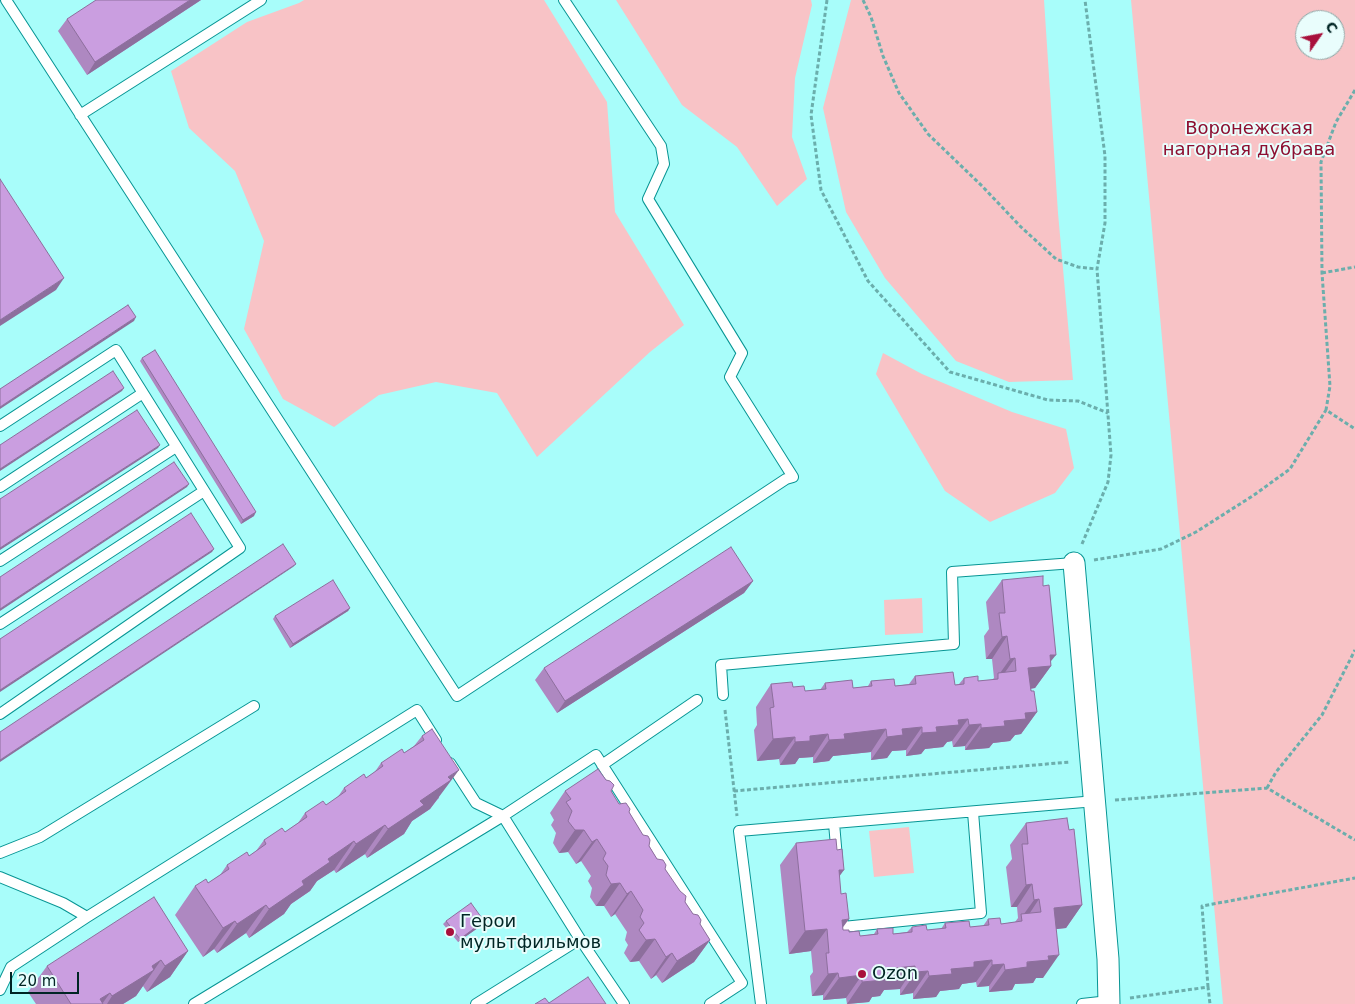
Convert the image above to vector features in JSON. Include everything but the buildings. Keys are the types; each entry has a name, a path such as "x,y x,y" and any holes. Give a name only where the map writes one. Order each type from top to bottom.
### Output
{"street":[{"path":"1074,563 1096,801 1108,959 1109,1003"}],"lane":[{"path":"6,0 457,696 786,479 793,477 730,378 742,353 648,199 664,164 661,146 564,0"},
{"path":"80,115 261,0"},
{"path":"0,426 116,350 240,548 0,714"},
{"path":"0,487 143,393"},
{"path":"0,561 176,447"},
{"path":"0,624 204,491"},
{"path":"723,695 721,665 954,644 952,572 1074,563"},
{"path":"602,765 696,700"},
{"path":"0,853 40,837 254,706"},
{"path":"0,990 11,967 417,710 476,803 503,816 580,939 624,1004"},
{"path":"194,1004 503,816 596,755 742,983"},
{"path":"761,1004 739,831 1096,801"},
{"path":"842,908 843,927 981,913 973,812"},
{"path":"834,823 838,870"},
{"path":"0,877 63,903 88,917"},
{"path":"476,1004 580,939"},
{"path":"710,1004 742,983 758,980"},
{"path":"1082,1004 1109,1003"}],"path":[{"path":"827,0 811,115 821,190 868,280 950,372 1048,400 1078,402 1108,414"},
{"path":"863,0 871,17 883,56 899,93 928,134 1021,227 1056,259 1078,267 1098,269"},
{"path":"1074,563 1108,482 1111,455 1098,269 1105,224 1105,156 1085,0"},
{"path":"1074,563 1161,549 1196,532 1254,495 1290,469 1326,410 1330,386 1322,273 1321,162 1336,122 1355,90"},
{"path":"1322,273 1355,267"},
{"path":"1326,410 1355,429"},
{"path":"1267,788 1276,772 1322,716 1355,650"},
{"path":"723,695 739,831"},
{"path":"734,791 1092,760"},
{"path":"1096,801 1267,788 1355,840"},
{"path":"1210,1004 1202,906 1355,878"},
{"path":"1109,1003 1208,987"}],"green space":[{"path":"304,0 544,0 607,102 615,212 684,325 650,352 537,457 497,393 436,382 379,395 334,427 283,399 244,329 264,241 235,171 189,128 171,71 247,22"},
{"path":"616,0 811,0 812,5 795,78 792,137 807,179 777,206 737,147 682,105"},
{"path":"851,0 1044,0 1058,213 1073,380 1009,382 956,361 885,278 846,212 823,108"},
{"name":"Воронежская нагорная дубрава","path":"1131,0 1355,0 1355,1004 1223,1004"},
{"path":"883,353 922,374 1012,412 1066,429 1074,468 1055,493 990,522 945,491 876,374"},
{"path":"922,598 923,633 885,635 884,600"},
{"path":"909,827 914,873 874,877 869,831"}],"place":[{"name":"Герои мультфильмов","path":"450,932"},
{"name":"Ozon","path":"862,974"}]}
